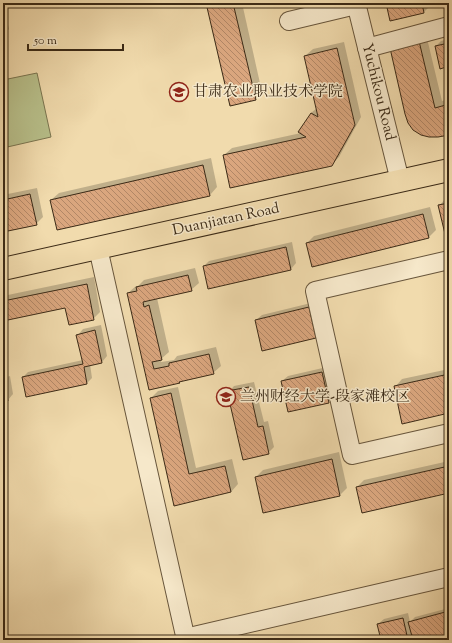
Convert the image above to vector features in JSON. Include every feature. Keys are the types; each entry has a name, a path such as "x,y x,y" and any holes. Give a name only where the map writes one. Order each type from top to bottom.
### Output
{"main road":[{"name":"Duanjiatan Road","path":"3,269 449,170"}],"street":[{"path":"289,21 356,4"},
{"name":"Yuchikou Road","path":"356,4 400,181"},
{"path":"367,48 449,26"},
{"path":"98,248 185,639 449,576"},
{"path":"449,260 315,291 352,455 449,433"}],"green space":[{"path":"37,73 51,137 3,148 3,80"}],"building":[{"path":"206,3 233,3 256,100 230,106"},
{"path":"386,3 422,3 424,13 390,21"},
{"path":"419,41 435,108 449,104 449,135 429,137 421,135 413,130 408,123 405,114 390,48"},
{"path":"449,43 449,66 440,69 435,46"},
{"path":"337,48 355,125 332,166 230,188 223,155 306,137 298,132 311,113 318,117 304,56"},
{"path":"203,165 210,196 57,230 50,200"},
{"path":"30,194 37,225 3,232 3,200"},
{"path":"449,203 449,233 445,234 438,205"},
{"path":"423,214 429,238 312,267 306,243"},
{"path":"286,247 291,270 208,289 203,266"},
{"path":"188,275 192,291 143,302 144,307 149,305 162,360 152,362 154,369 169,366 169,363 209,354 214,374 149,390 127,293 137,291 136,287"},
{"path":"87,284 94,320 69,325 65,308 3,321 3,301"},
{"path":"309,307 316,338 262,351 255,320"},
{"path":"95,330 102,363 84,367 87,384 26,397 22,377 83,364 76,335"},
{"path":"322,372 329,403 288,412 281,381"},
{"path":"449,374 449,413 402,424 394,386"},
{"path":"4,381 8,401 3,402 3,382"},
{"path":"249,387 258,427 263,426 269,454 243,460 227,391"},
{"path":"171,393 189,474 225,466 231,492 174,506 150,398"},
{"path":"332,459 340,496 263,513 255,477"},
{"path":"449,466 449,493 362,513 356,487"},
{"path":"449,611 449,640 413,640 408,622"},
{"path":"403,618 408,640 381,640 377,624"}],"place":[{"name":"甘肃农业职业技术学院","path":"179,92"},
{"name":"兰州财经大学-段家滩校区","path":"226,397"}]}
